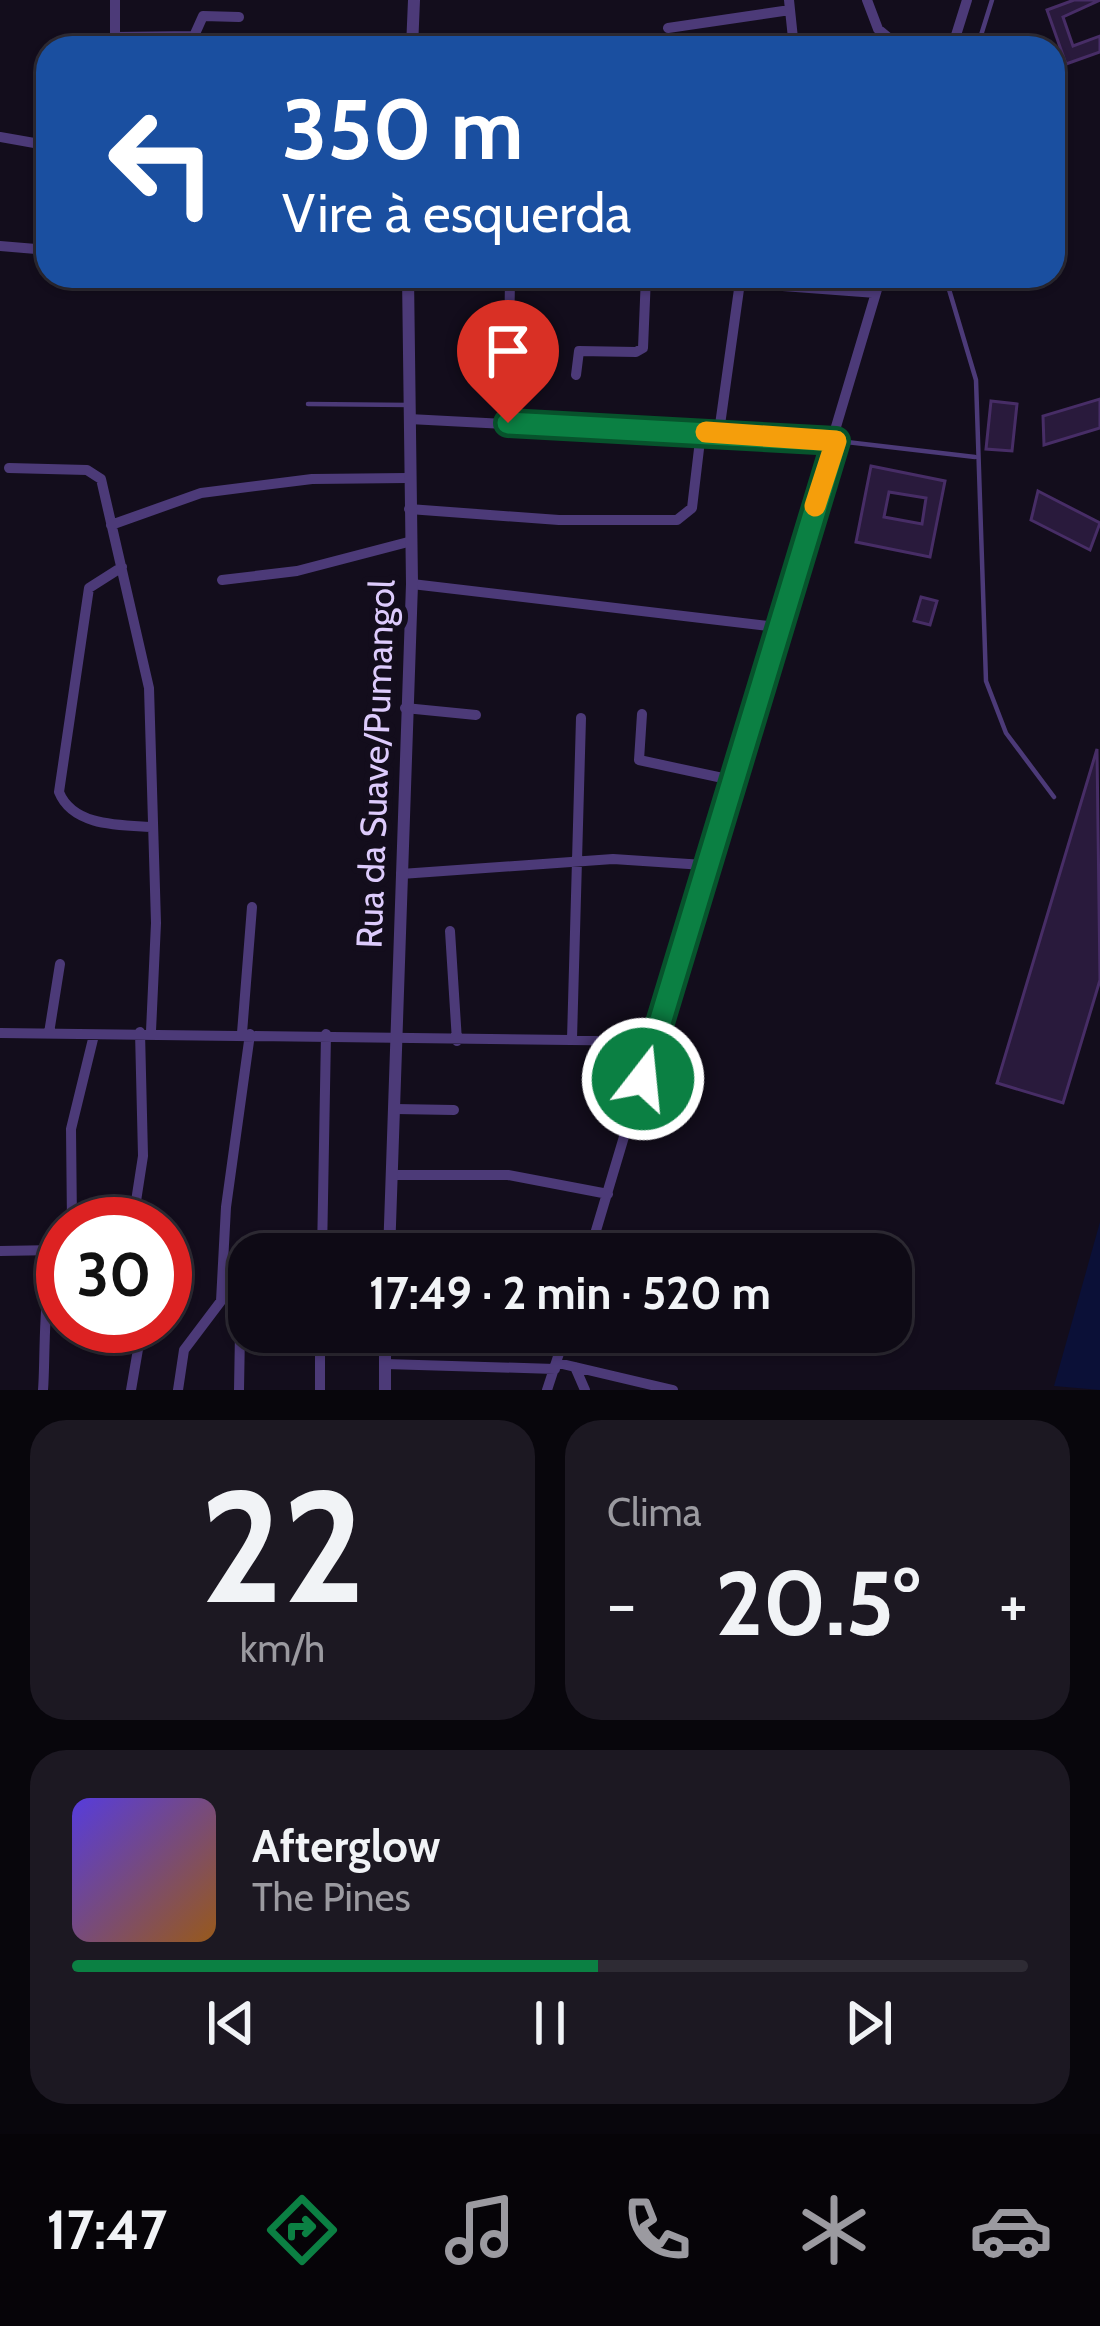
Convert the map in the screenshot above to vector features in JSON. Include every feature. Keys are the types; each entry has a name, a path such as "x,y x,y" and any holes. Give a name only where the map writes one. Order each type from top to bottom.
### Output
{"street":[{"path":"115,0 115,36"},
{"path":"412,36 414,0"},
{"path":"868,0 878,29 887,36"},
{"path":"956,36 967,0"},
{"path":"668,28 790,5 793,36"},
{"path":"194,36 203,16 238,17"},
{"path":"0,137 36,143"},
{"path":"0,246 36,249"},
{"name":"Rua da Suave/Pumangol","path":"390,1233 412,584 407,478 409,288"},
{"path":"508,423 510,288"},
{"path":"576,375 580,351 636,352 644,347 646,288"},
{"path":"719,432 739,288"},
{"path":"822,288 876,292"},
{"path":"595,1233 836,441 877,288"},
{"path":"409,412 508,423 836,441"},
{"path":"409,509 559,520 677,520 692,508 701,432"},
{"path":"9,468 95,472 149,688 156,923 136,1197"},
{"path":"111,525 201,493 312,479 407,478"},
{"path":"222,580 297,571 412,541"},
{"path":"122,567 89,588 59,792 64,805 80,816 153,827"},
{"path":"412,584 777,627"},
{"path":"405,708 476,715"},
{"path":"642,714 639,760 732,780"},
{"path":"572,1039 581,718"},
{"path":"400,874 639,858 704,865"},
{"path":"178,1390 184,1350 221,1300 226,1207 246,1033 252,907"},
{"path":"450,931 457,1040"},
{"path":"49,1034 60,964"},
{"path":"0,1033 145,1031 654,1041"},
{"path":"322,1233 326,1034"},
{"path":"72,1197 71,1129 94,1035"},
{"path":"395,1109 454,1110"},
{"path":"394,1175 508,1175 608,1194"},
{"path":"0,1251 36,1248"},
{"path":"43,1390 47,1353"},
{"path":"130,1390 137,1353"},
{"path":"239,1390 240,1353"},
{"path":"320,1353 320,1390"},
{"path":"385,1390 386,1353"},
{"path":"548,1390 560,1353"},
{"path":"386,1364 574,1367 673,1390"},
{"path":"574,1367 585,1390"}],"lane":[{"path":"981,36 992,0"},
{"path":"949,288 972,355 986,682 1006,733 1054,797"},
{"path":"308,404 409,412"},
{"path":"836,441 975,457"}],"shaded area":[{"path":"1100,1222 1100,1390 1054,1386"}],"building":[{"path":"1074,0 1100,0 1063,17 1073,46 1100,36 1100,52 1066,64 1065,36 1056,36 1047,10"},
{"path":"1100,399 1100,428 1044,445 1043,416"},
{"path":"991,401 1017,404 1012,451 986,449"},
{"path":"871,466 945,481 930,557 856,542","holes":["889,492 926,498 922,524 884,517"]},
{"path":"1038,491 1100,523 1090,550 1031,520"},
{"path":"921,597 937,601 930,625 914,621"},
{"path":"1097,749 1100,980 1063,1103 997,1083"}],"slow traffic":[{"path":"706,432 836,441 815,506"}],"route":[{"path":"508,423 836,441 643,1079"}]}
